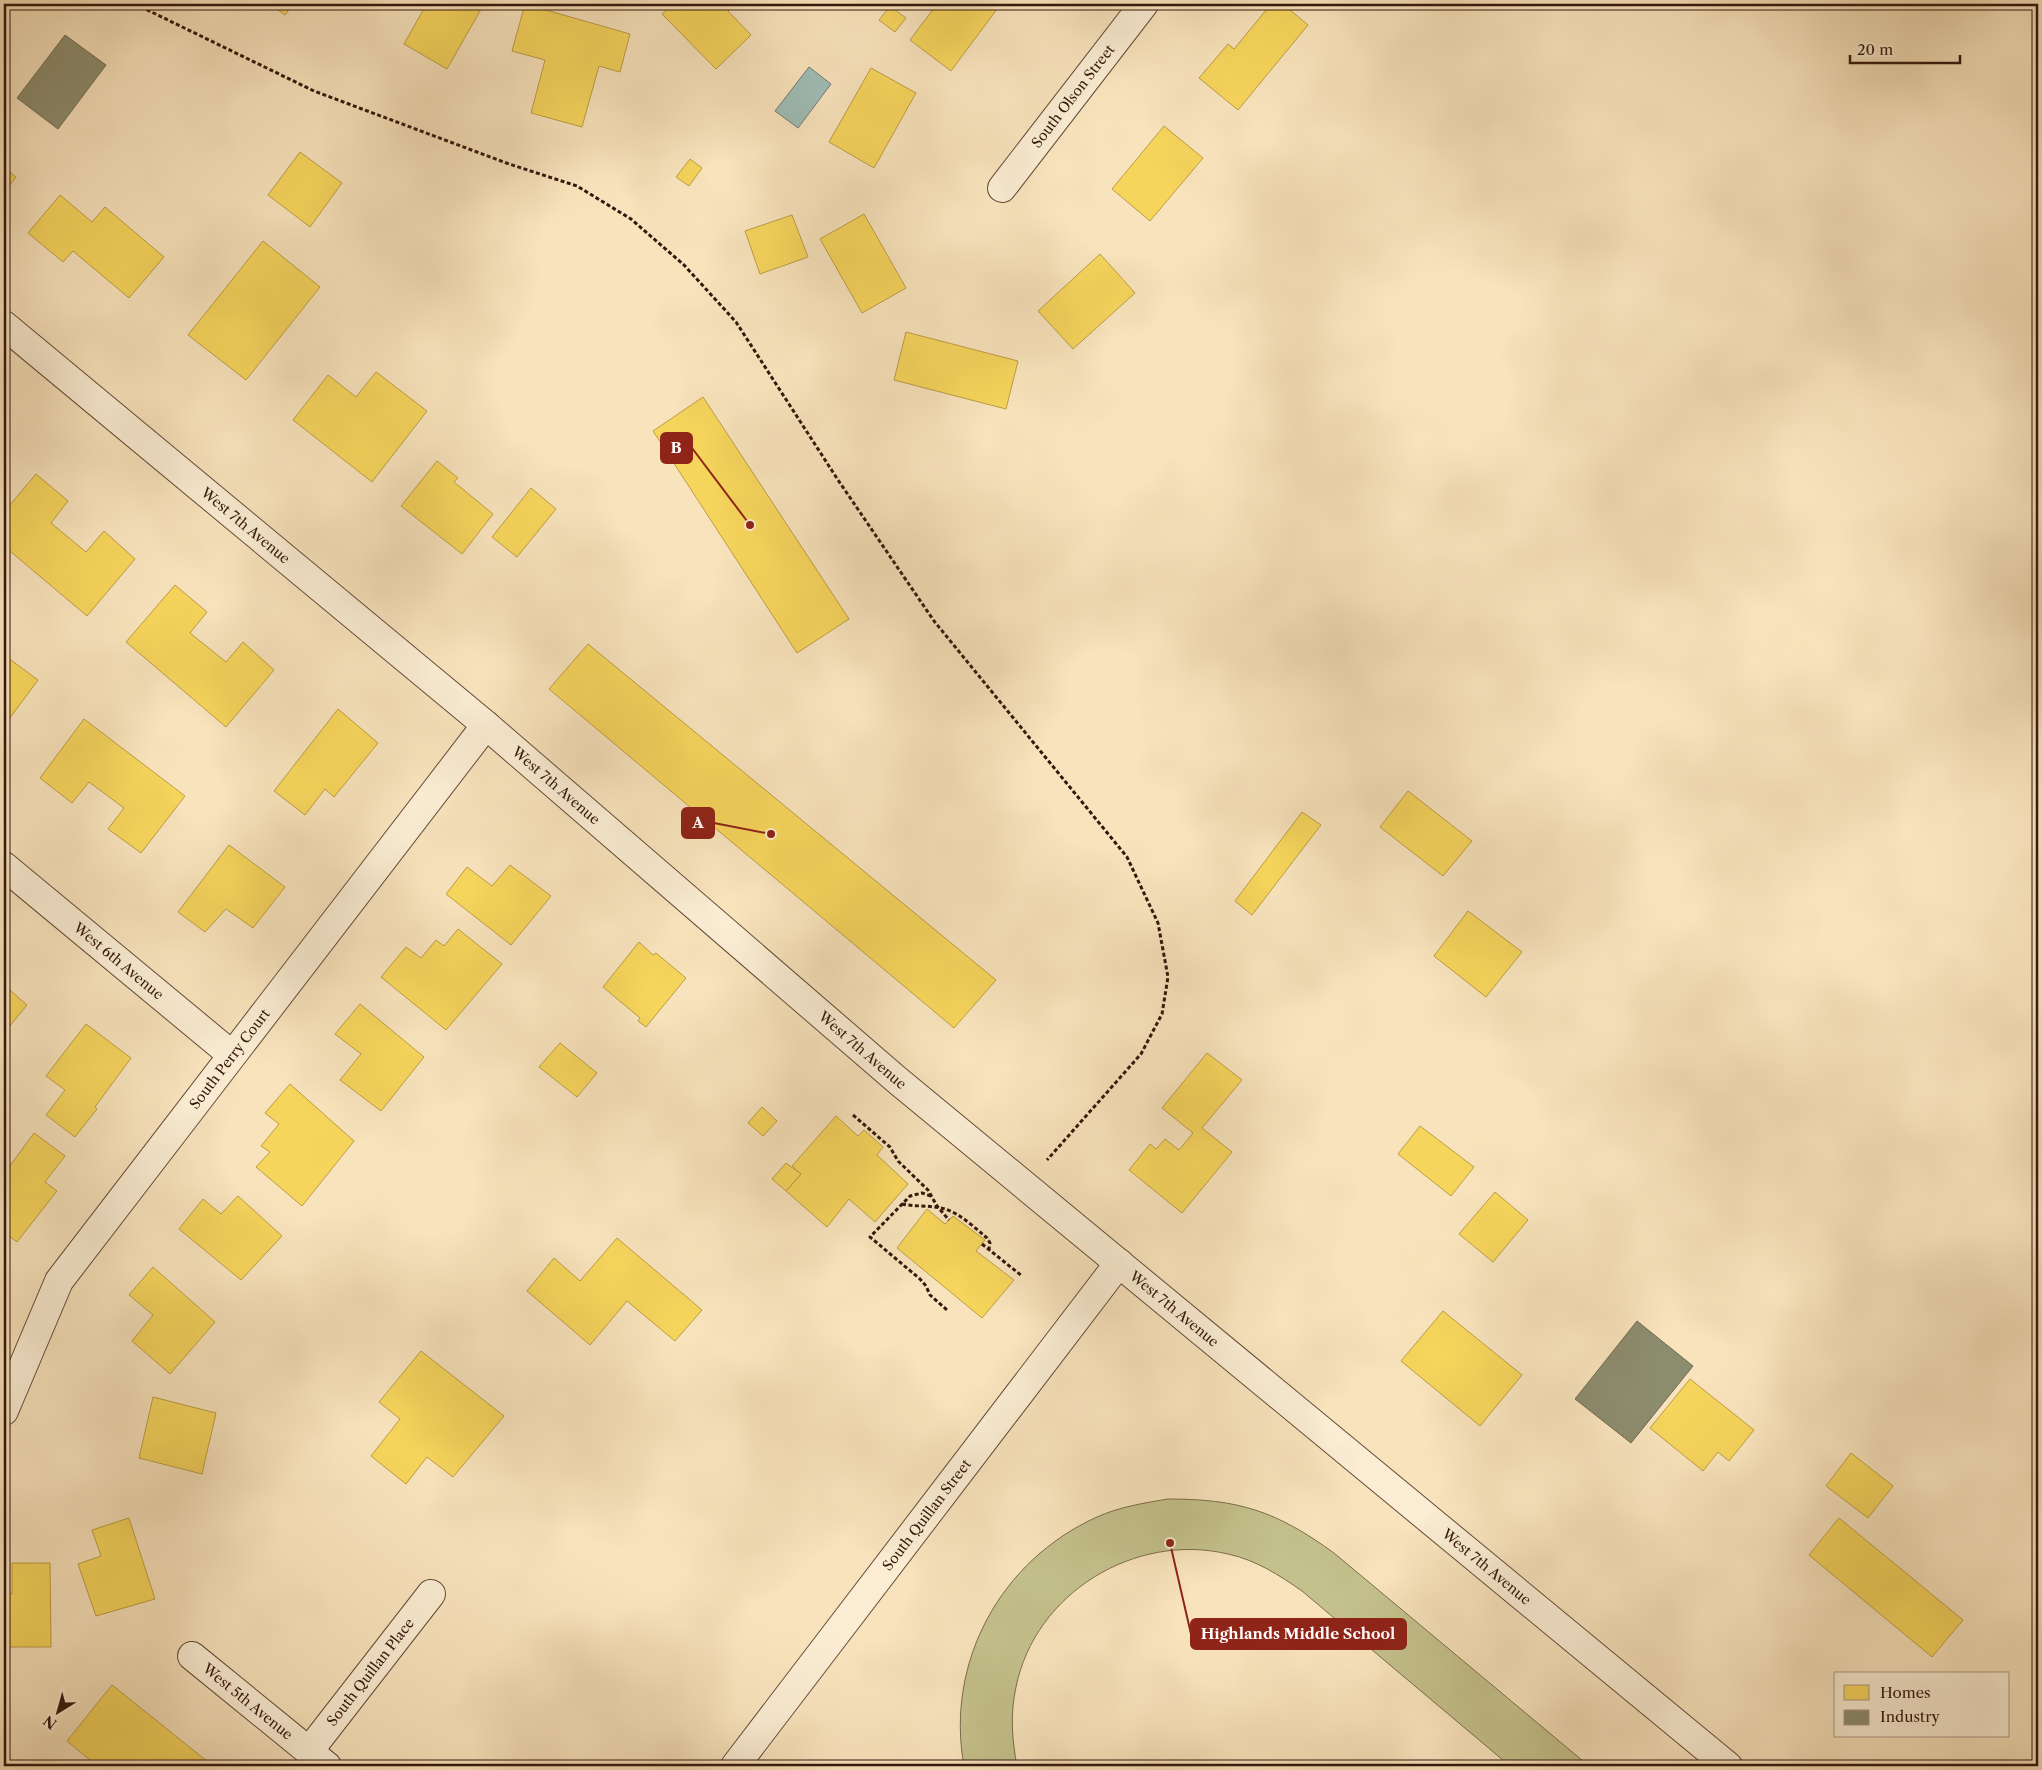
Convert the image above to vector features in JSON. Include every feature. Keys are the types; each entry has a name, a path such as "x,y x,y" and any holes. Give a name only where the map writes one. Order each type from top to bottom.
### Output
{"street":[{"name":"South Olson Street","path":"1002,188 1144,4"},
{"name":"West 7th Avenue","path":"4,325 486,724 882,1067 1728,1766"},
{"name":"South Perry Court","path":"4,1411 59,1281 486,724"},
{"name":"West 6th Avenue","path":"4,866 232,1055"},
{"name":"South Quillan Street","path":"735,1766 1119,1264"},
{"name":"South Quillan Place","path":"318,1759 431,1594"},
{"name":"West 5th Avenue","path":"192,1656 318,1759"}],"path":[{"path":"135,4 314,91 509,164 577,186 637,225 684,265 736,322 838,480 934,621 1127,857 1158,923 1168,977 1162,1014 1141,1054 1026,1185"},
{"path":"853,1115 890,1147 898,1161 928,1190 938,1208 948,1220"},
{"path":"931,1196 916,1194 902,1204 870,1237 920,1279 930,1295 947,1310"},
{"path":"902,1204 951,1211 987,1238 990,1243 989,1249"},
{"path":"982,1244 1022,1276"}],"shaded area":[{"path":"1168,1499 1216,1502 1256,1510 1275,1517 1313,1539 1334,1553 1589,1766 1510,1766 1302,1591 1267,1569 1248,1560 1228,1554 1193,1550 1158,1552 1125,1562 1094,1577 1067,1598 1044,1623 1027,1653 1016,1687 1012,1727 1017,1766 964,1766 960,1727 963,1689 972,1653 987,1619 1008,1587 1033,1559 1063,1536 1097,1517 1123,1508"}],"water":[{"path":"809,67 831,84 798,128 775,111"}],"building: Homes":[{"path":"270,4 293,4 285,15"},
{"path":"423,4 484,4 447,69 404,44 426,5"},
{"path":"525,4 630,34 620,72 599,66 582,127 531,113 545,60 512,51"},
{"path":"673,4 735,4 728,11 751,35 716,69 662,14"},
{"path":"937,4 993,4 997,9 951,71 910,40"},
{"path":"1271,4 1283,4 1308,25 1238,110 1199,78 1228,44 1234,49"},
{"path":"890,6 906,18 895,32 879,20"},
{"path":"871,68 916,93 874,168 829,142"},
{"path":"1164,126 1203,158 1150,221 1112,189"},
{"path":"300,152 342,183 310,227 268,195"},
{"path":"690,159 702,168 689,186 676,177"},
{"path":"4,167 16,177 4,193"},
{"path":"60,195 92,222 105,207 164,257 129,298 73,251 63,262 28,233"},
{"path":"864,214 906,288 862,313 820,239"},
{"path":"792,215 808,257 760,274 745,231"},
{"path":"263,241 320,287 246,380 188,335"},
{"path":"1100,254 1135,293 1073,349 1038,311"},
{"path":"906,332 1018,361 1006,409 894,380"},
{"path":"376,372 427,411 372,482 293,420 328,375 356,397"},
{"path":"703,397 849,619 797,653 653,431"},
{"path":"437,461 458,478 454,482 493,514 462,554 401,506"},
{"path":"36,474 68,501 51,523 86,552 104,531 135,559 87,616 4,546 4,512"},
{"path":"531,488 556,509 517,557 492,537"},
{"path":"175,585 207,612 190,633 226,662 243,642 274,670 226,727 126,642"},
{"path":"588,644 996,980 954,1028 549,689"},
{"path":"4,655 38,680 4,726"},
{"path":"338,709 378,743 334,797 325,789 305,815 274,791"},
{"path":"84,719 185,796 141,853 108,829 124,808 89,782 72,803 40,778"},
{"path":"1408,791 1472,841 1443,876 1380,827"},
{"path":"1302,812 1321,825 1252,915 1235,901"},
{"path":"229,845 285,887 253,928 226,909 205,932 178,912"},
{"path":"510,865 551,896 511,945 446,894 467,867 492,886"},
{"path":"1468,911 1522,952 1486,997 1434,956"},
{"path":"458,929 502,964 446,1030 381,977 406,947 421,958 436,940 444,946"},
{"path":"639,942 653,955 656,953 686,978 646,1027 638,1021 640,1018 603,987"},
{"path":"4,985 27,1005 4,1033"},
{"path":"360,1004 424,1057 381,1111 340,1080 361,1054 335,1034"},
{"path":"86,1024 131,1058 95,1107 97,1109 75,1137 46,1115 65,1090 46,1076"},
{"path":"560,1043 597,1073 577,1097 539,1067"},
{"path":"1207,1053 1242,1080 1202,1128 1232,1152 1182,1213 1129,1170 1150,1144 1156,1149 1165,1139 1179,1150 1193,1133 1162,1108"},
{"path":"290,1084 354,1141 302,1206 256,1167 270,1152 261,1146 279,1124 265,1113"},
{"path":"762,1107 777,1121 763,1136 748,1123"},
{"path":"836,1116 858,1136 864,1130 883,1147 877,1155 908,1184 875,1222 849,1199 827,1227 786,1191 801,1174 792,1166"},
{"path":"1420,1126 1474,1167 1451,1196 1398,1154"},
{"path":"34,1133 65,1156 45,1182 57,1191 17,1242 4,1232 4,1174"},
{"path":"786,1163 801,1174 786,1191 772,1179"},
{"path":"1495,1192 1528,1220 1493,1262 1459,1234"},
{"path":"238,1196 282,1236 241,1280 179,1229 203,1199 221,1214"},
{"path":"927,1209 945,1224 953,1216 985,1240 976,1251 1014,1280 982,1318 897,1248"},
{"path":"617,1238 702,1310 675,1341 627,1301 590,1345 527,1291 554,1258 580,1281"},
{"path":"153,1267 215,1322 170,1374 132,1341 153,1315 129,1295"},
{"path":"1443,1311 1522,1375 1480,1426 1401,1361"},
{"path":"421,1351 504,1416 453,1477 427,1457 406,1484 371,1456 400,1419 379,1402"},
{"path":"1690,1379 1754,1430 1729,1461 1718,1452 1703,1471 1650,1428"},
{"path":"153,1397 216,1413 202,1474 139,1458"},
{"path":"1851,1453 1893,1486 1868,1518 1826,1486"},
{"path":"129,1518 155,1599 96,1616 78,1564 101,1556 92,1530"},
{"path":"1839,1518 1963,1620 1932,1657 1809,1555"},
{"path":"12,1563 50,1563 51,1647 4,1647 4,1594 12,1594"},
{"path":"112,1685 213,1766 97,1766 67,1741"}],"building: Industry":[{"path":"65,35 106,65 58,129 17,98"},
{"path":"1637,1321 1693,1366 1631,1443 1575,1399"}],"place":[{"name":"B","path":"750,525"},
{"name":"A","path":"771,834"},
{"name":"Highlands Middle School","path":"1170,1543"}]}
